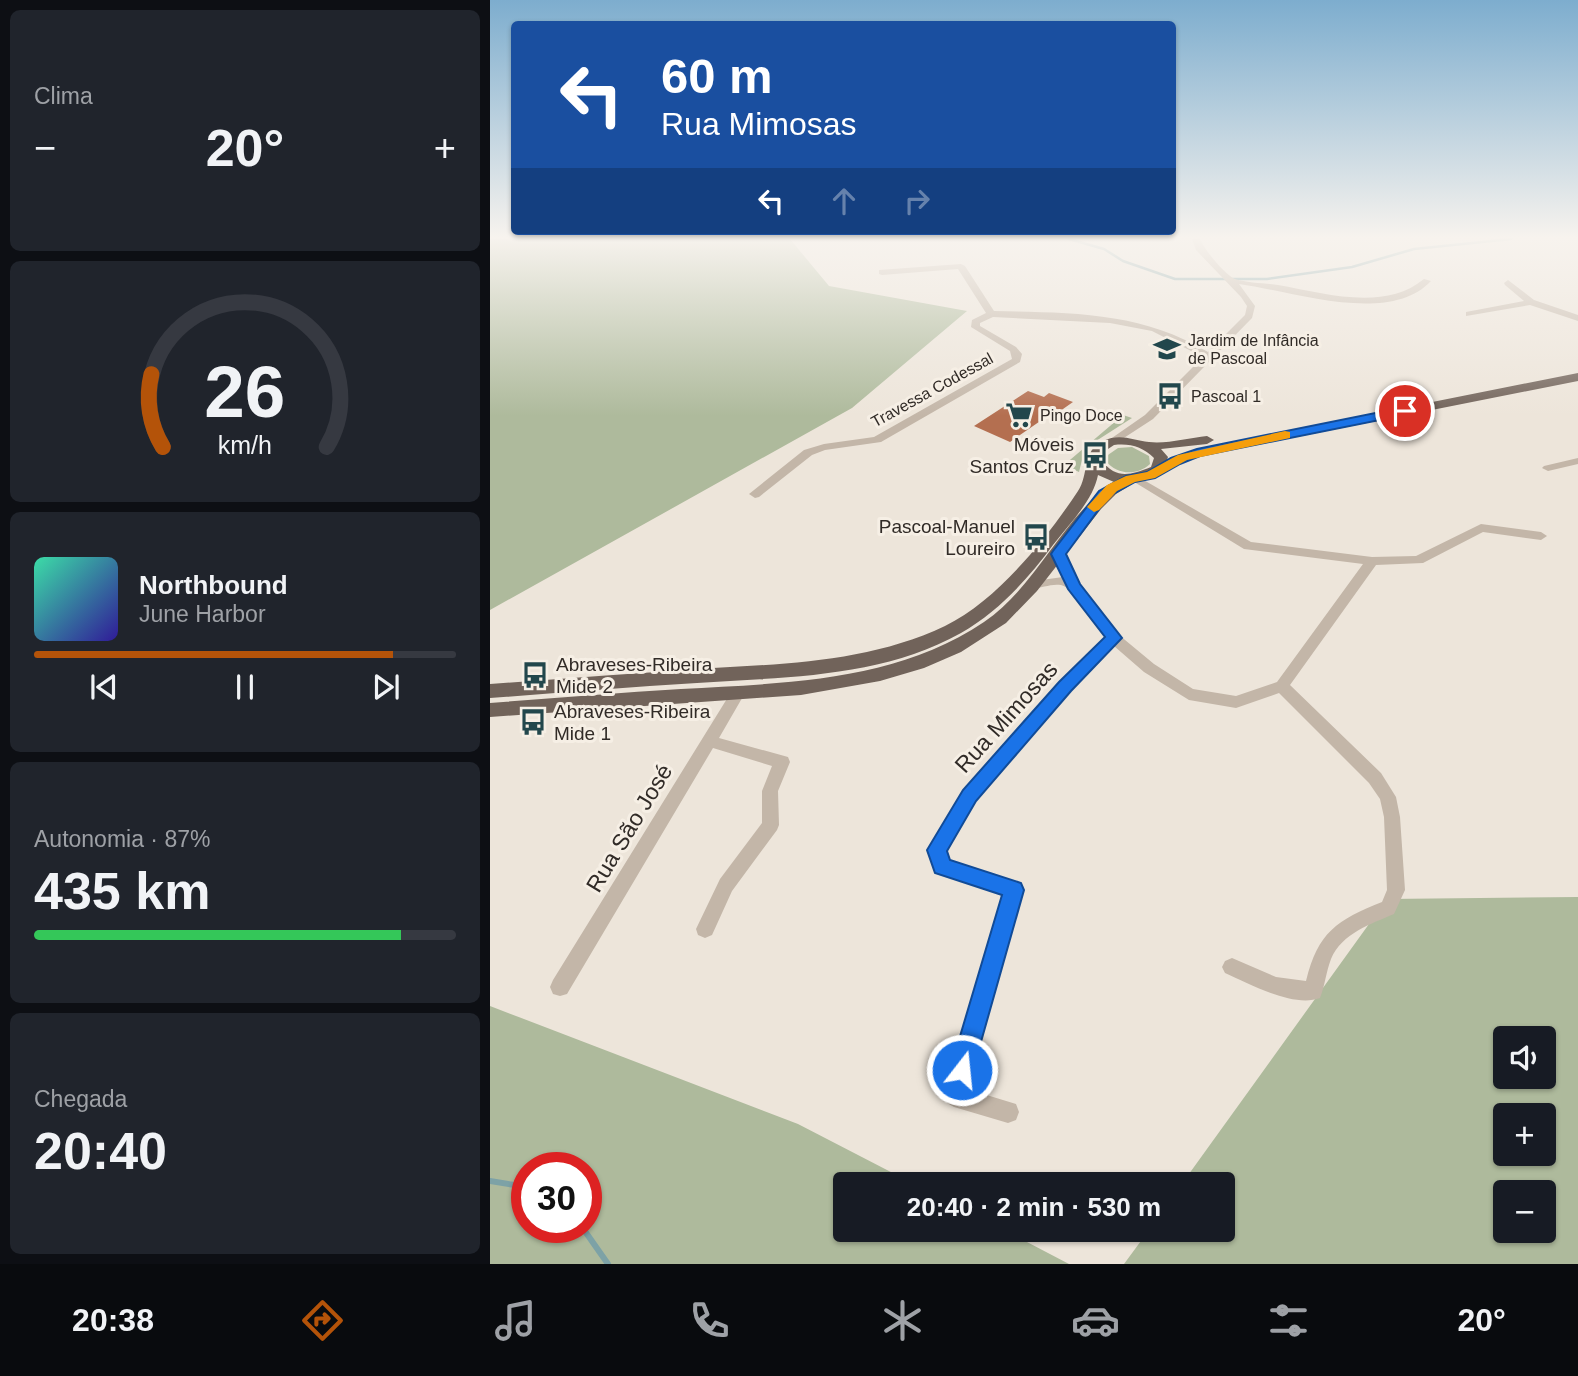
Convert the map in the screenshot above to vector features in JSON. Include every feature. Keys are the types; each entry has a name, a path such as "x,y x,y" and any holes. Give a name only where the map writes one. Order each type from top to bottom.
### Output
{"main road":[{"path":"490,691 795,669 868,661 904,651 957,627 995,599 1019,575 1087,490 1098,450 1113,443 1144,445 1210,439 1578,367"},
{"path":"490,710 738,693 861,680 911,666 951,649 1004,616 1058,554 1104,494 1133,479 1197,453 1578,377"},
{"path":"1144,445 1161,457 1154,472"},
{"path":"1095,461 1097,467 1111,475 1133,479"}],"street":[{"path":"981,298 991,313 1046,315 1146,327 1175,337 1210,357"},
{"path":"1113,443 1149,417 1249,316 1251,306 1245,298"},
{"path":"1349,298 1392,298"},
{"path":"1526,298 1578,318"},
{"path":"1469,314 1531,302"},
{"name":"Travessa Codessal","path":"755,494 788,466 816,449 857,445 877,439 1017,360 1013,349 976,327 975,321 979,317 991,313"},
{"path":"1144,445 1142,430 1149,417"},
{"path":"1548,468 1578,461"},
{"path":"1154,472 1167,496"},
{"path":"1133,479 1167,496 1248,546 1372,561 1418,559 1481,528 1541,536"},
{"path":"1058,554 1074,586 1114,638 1149,668 1189,694 1236,702 1282,686 1372,561"},
{"path":"1032,585 1059,580 1074,586"},
{"name":"Rua Mimosas","path":"1008,1112 954,1096 1014,890 942,867 936,850 970,795 1065,686 1114,638"},
{"path":"1232,967 1275,986 1314,991 1327,944 1352,922 1388,908 1396,890 1392,817 1388,797 1375,778 1282,686"},
{"name":"Rua São José","path":"560,987 738,693"},
{"path":"705,929 726,885 771,825 770,791 782,762 709,741"}],"green space":[{"path":"490,298 895,298 967,311 852,408 490,610"},
{"path":"1123,415 1132,418 1085,448 1079,472 1064,465"},
{"path":"1132,447 1149,456 1150,464 1139,471 1127,472 1116,469 1106,461 1105,457 1118,448"},
{"path":"1578,897 1578,1264 1124,1264 1140,1242 1235,1242 1235,1172 1190,1172 1387,899"},
{"path":"490,1006 798,1124 891,1172 833,1172 833,1242 1027,1242 1069,1264 490,1264"}],"building":[{"name":"Pingo Doce","path":"1028,391 1044,397 1049,393 1073,402 1010,442 974,426"}],"waterway":[{"path":"490,1181 511,1184"},
{"path":"593,1243 608,1264"}],"slow traffic":[{"path":"1094,507 1112,488 1131,479 1151,475 1183,457 1285,435"}],"place":[{"name":"Jardim de Infância de Pascoal","path":"1167,349"},
{"name":"Pascoal 1","path":"1170,396"},
{"name":"Pingo Doce","path":"1019,415"},
{"name":"Móveis Santos Cruz","path":"1095,455"},
{"name":"Pascoal-Manuel Loureiro","path":"1036,537"},
{"name":"Abraveses-Ribeira Mide 2","path":"535,675"},
{"name":"Abraveses-Ribeira Mide 1","path":"533,722"}],"route":[{"path":"962,1070 1014,890 942,867 936,850 970,795 1065,686 1114,638 1074,586 1058,554 1104,494 1131,479 1151,475 1183,457 1405,411"}]}
